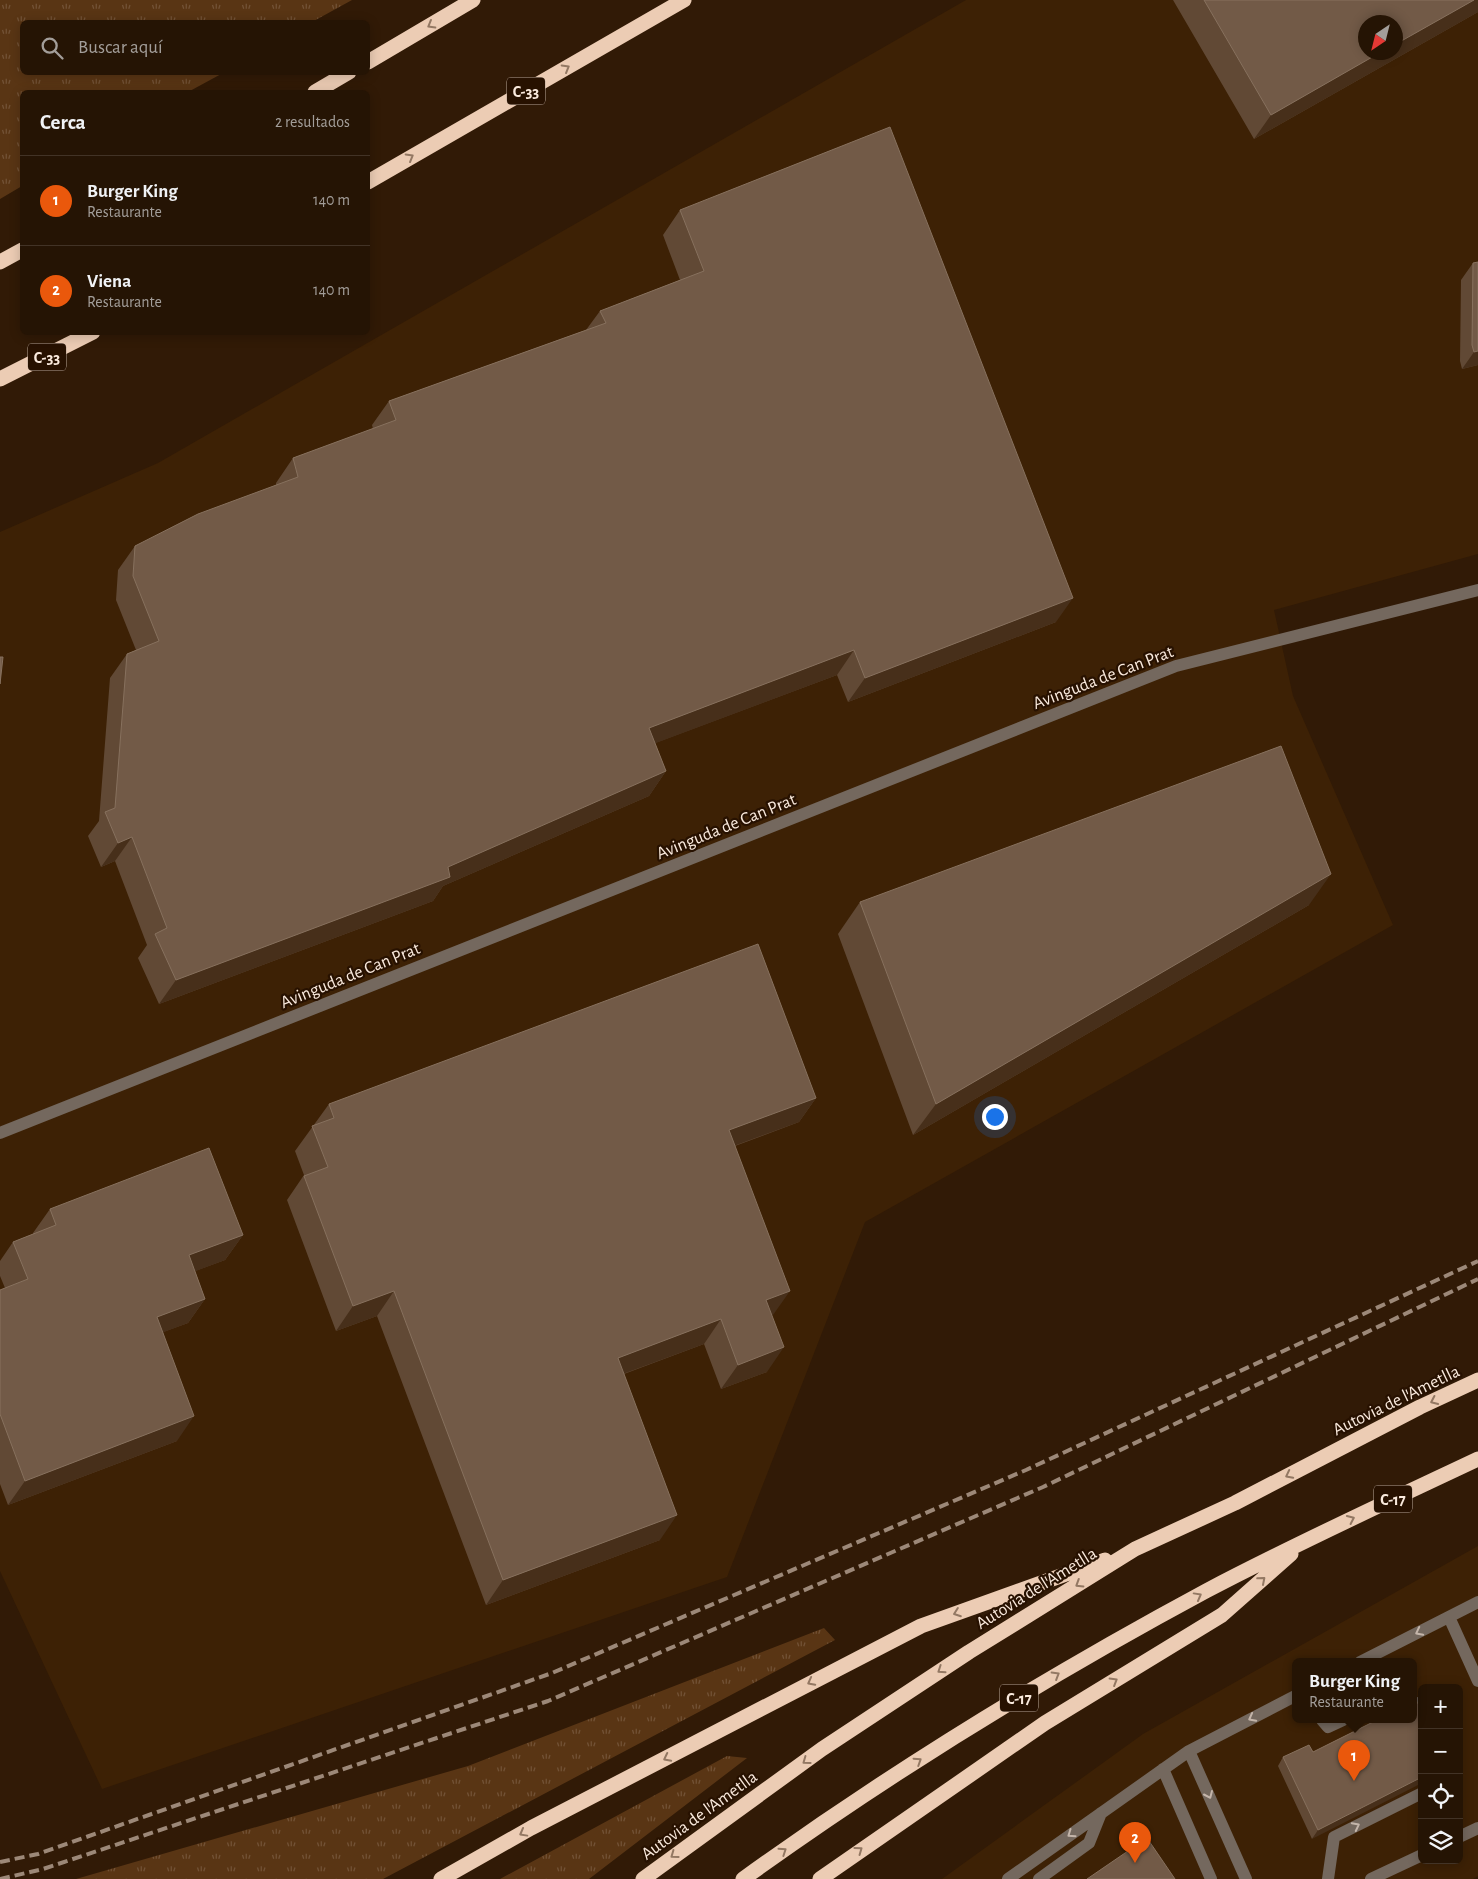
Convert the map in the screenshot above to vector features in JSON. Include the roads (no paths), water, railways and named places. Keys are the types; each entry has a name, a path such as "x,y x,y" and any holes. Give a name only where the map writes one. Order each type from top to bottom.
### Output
{"highway":[{"path":"370,61 473,0"},
{"name":"C-33","path":"370,181 684,0"},
{"path":"318,90 344,75"},
{"path":"0,262 20,251"},
{"name":"C-33","path":"0,379 86,335"},
{"name":"Autovia de l'Ametlla","path":"643,1879 830,1744 969,1652 1135,1549 1235,1503 1420,1407 1478,1380"},
{"name":"C-17","path":"743,1879 938,1748 1064,1671 1207,1591 1307,1540 1478,1459"},
{"path":"820,1879 1045,1723 1222,1615 1307,1540"},
{"path":"441,1879 531,1828 921,1626 1135,1549"}],"street":[{"name":"Avinguda de Can Prat","path":"0,1133 1176,666 1478,590"},
{"path":"1368,1658 1478,1602"},
{"path":"1449,1616 1478,1680"},
{"path":"1008,1879 1189,1751 1292,1698"},
{"path":"1325,1723 1328,1727 1337,1723"},
{"path":"1189,1751 1246,1879"},
{"path":"1163,1770 1211,1879"},
{"path":"1328,1879 1334,1837 1418,1795"},
{"path":"1039,1879 1089,1843 1101,1813"},
{"path":"1463,1835 1478,1828"},
{"path":"1371,1879 1418,1857"}],"railway":[{"path":"0,1862 38,1854 552,1673 1026,1470 1478,1261"},
{"path":"0,1879 43,1869 548,1701 1043,1487 1478,1279"}],"place":[{"name":"Burger King","path":"1354,1781"},
{"name":"Viena","path":"1135,1863"}]}
